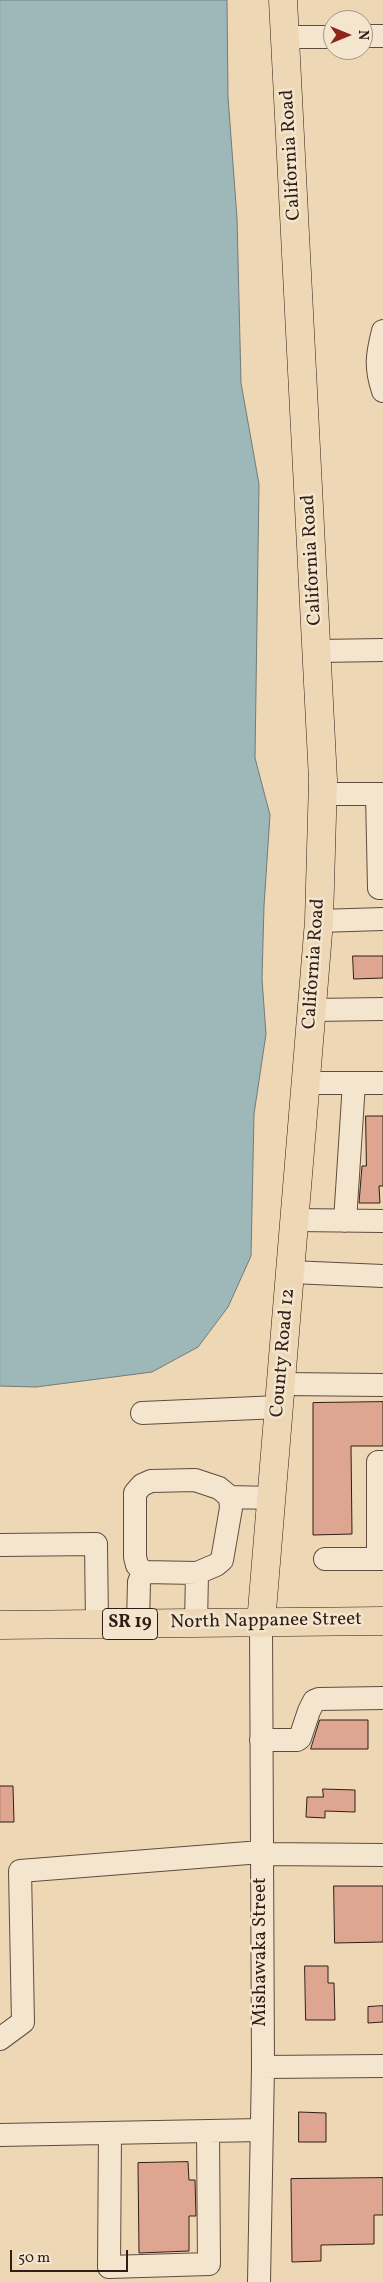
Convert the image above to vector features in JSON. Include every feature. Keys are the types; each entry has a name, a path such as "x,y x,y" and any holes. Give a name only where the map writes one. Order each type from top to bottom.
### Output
{"main road":[{"path":"283,0 286,37"},
{"name":"California Road","path":"286,37 318,651 323,794 319,920 307,1083"},
{"name":"County Road 12","path":"261,1623 307,1083"},
{"name":"North Nappanee Street","path":"0,1625 383,1621"}],"street":[{"path":"286,37 323,37"},
{"path":"383,330 377,358 378,373 383,391"},
{"path":"318,651 383,650"},
{"path":"323,794 380,794 379,888 383,888"},
{"path":"319,920 383,920"},
{"path":"312,1010 383,1009"},
{"path":"307,1083 383,1083"},
{"path":"345,1221 354,1083"},
{"path":"295,1220 383,1221"},
{"path":"291,1272 383,1276"},
{"path":"142,1413 280,1396 383,1386"},
{"path":"325,1559 381,1559 381,1507 378,1462 383,1462"},
{"path":"230,1497 231,1508 222,1560 216,1565 197,1573 143,1572 137,1565 134,1557 134,1493 142,1485 151,1481 195,1480 219,1488 230,1497 272,1498"},
{"path":"0,1545 96,1544 97,1624"},
{"path":"138,1624 139,1582 143,1572"},
{"path":"196,1624 197,1573"},
{"name":"Mishawaka Street","path":"259,2282 263,2067 261,1623"},
{"path":"261,1740 297,1740 300,1738 311,1706 319,1699 383,1698"},
{"path":"0,2039 23,2022 20,1871 261,1853 383,1855"},
{"path":"263,2067 383,2066"},
{"path":"0,2135 262,2130"},
{"path":"110,2134 109,2267 209,2264 208,2132"}],"water":[{"path":"0,0 227,0 228,97 237,218 241,383 259,484 255,758 270,815 264,906 262,979 266,1034 254,1114 251,1256 228,1307 198,1347 152,1372 36,1387 0,1386"}],"building":[{"path":"353,956 383,956 383,978 354,979"},
{"path":"366,1116 383,1116 383,1186 379,1186 380,1203 359,1203 362,1166 366,1166"},
{"path":"383,1402 383,1446 351,1446 352,1534 313,1535 313,1403"},
{"path":"320,1720 368,1720 368,1749 311,1749"},
{"path":"0,1786 13,1786 14,1822 0,1822"},
{"path":"323,1789 355,1790 355,1812 325,1811 325,1818 306,1817 307,1797 323,1797"},
{"path":"334,1886 383,1886 383,1942 335,1943"},
{"path":"305,1966 328,1966 328,1983 334,1983 335,2020 306,2020"},
{"path":"383,2006 383,2022 368,2023 368,2007"},
{"path":"299,2112 326,2113 326,2142 299,2142"},
{"path":"188,2162 189,2180 195,2180 196,2216 189,2216 189,2251 139,2253 138,2163"},
{"path":"383,2178 383,2215 374,2215 374,2244 321,2245 321,2261 292,2262 291,2179"}]}
